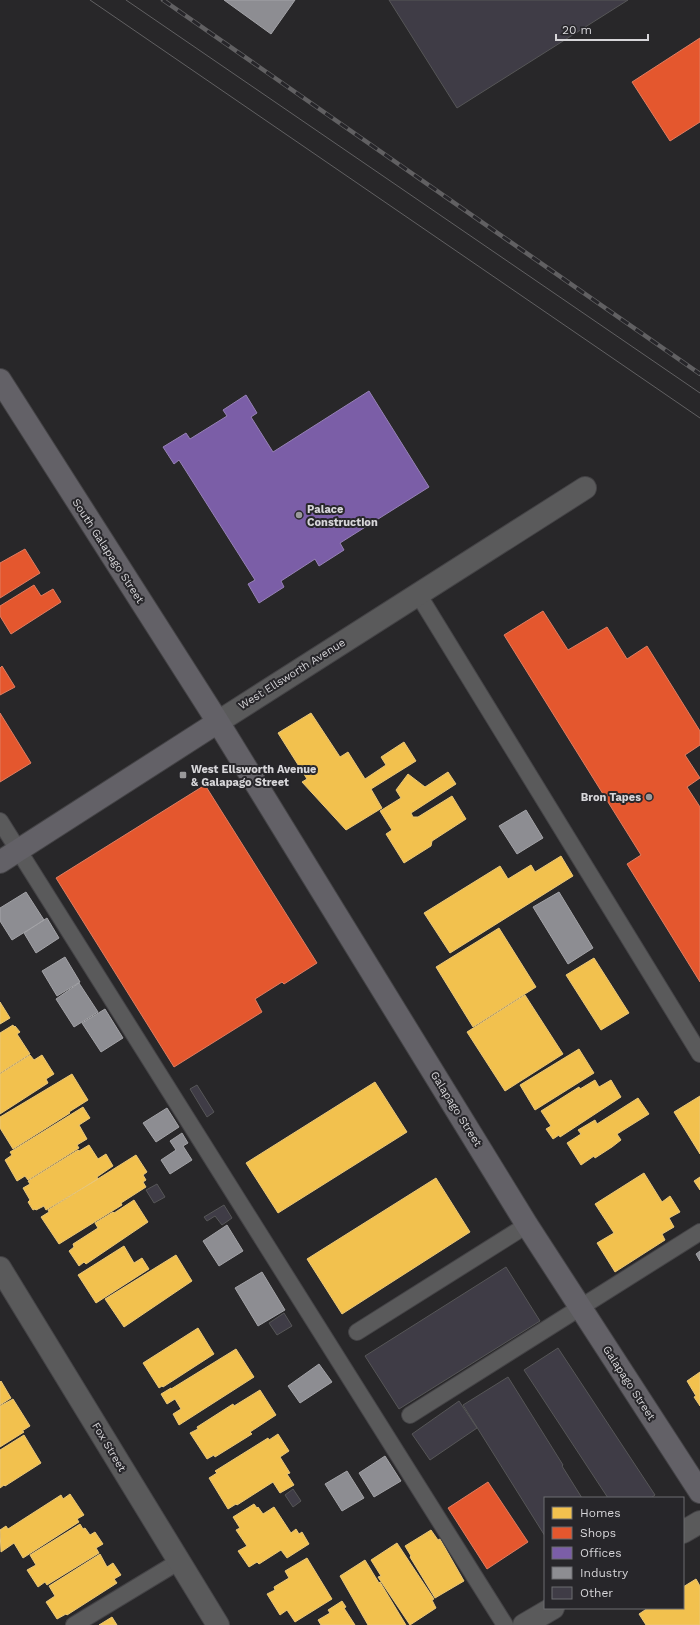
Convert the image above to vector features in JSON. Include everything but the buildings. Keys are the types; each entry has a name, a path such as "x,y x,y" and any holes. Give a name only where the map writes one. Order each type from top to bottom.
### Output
{"street":[{"name":"South Galapago Street","path":"0,380 218,722"},
{"name":"West Ellsworth Avenue","path":"0,862 585,488"},
{"name":"Galapago Street","path":"218,722 527,1225 700,1492"},
{"name":"Fox Street","path":"0,1268 178,1562 218,1625"},
{"path":"684,1531 700,1522"},
{"path":"524,1625 551,1609"}],"lane":[{"path":"418,594 700,1054"},
{"path":"0,821 505,1625"},
{"path":"357,1332 527,1225"},
{"path":"410,1416 700,1232"},
{"path":"74,1625 178,1562"}],"tram line":[{"path":"90,0 700,418"},
{"path":"126,0 700,393"}],"railway":[{"path":"163,0 700,374"}],"place":[{"name":"Palace Construction","path":"299,515"},
{"name":"West Ellsworth Avenue & Galapago Street","path":"183,775"},
{"name":"Bron Tapes","path":"649,797"}]}
